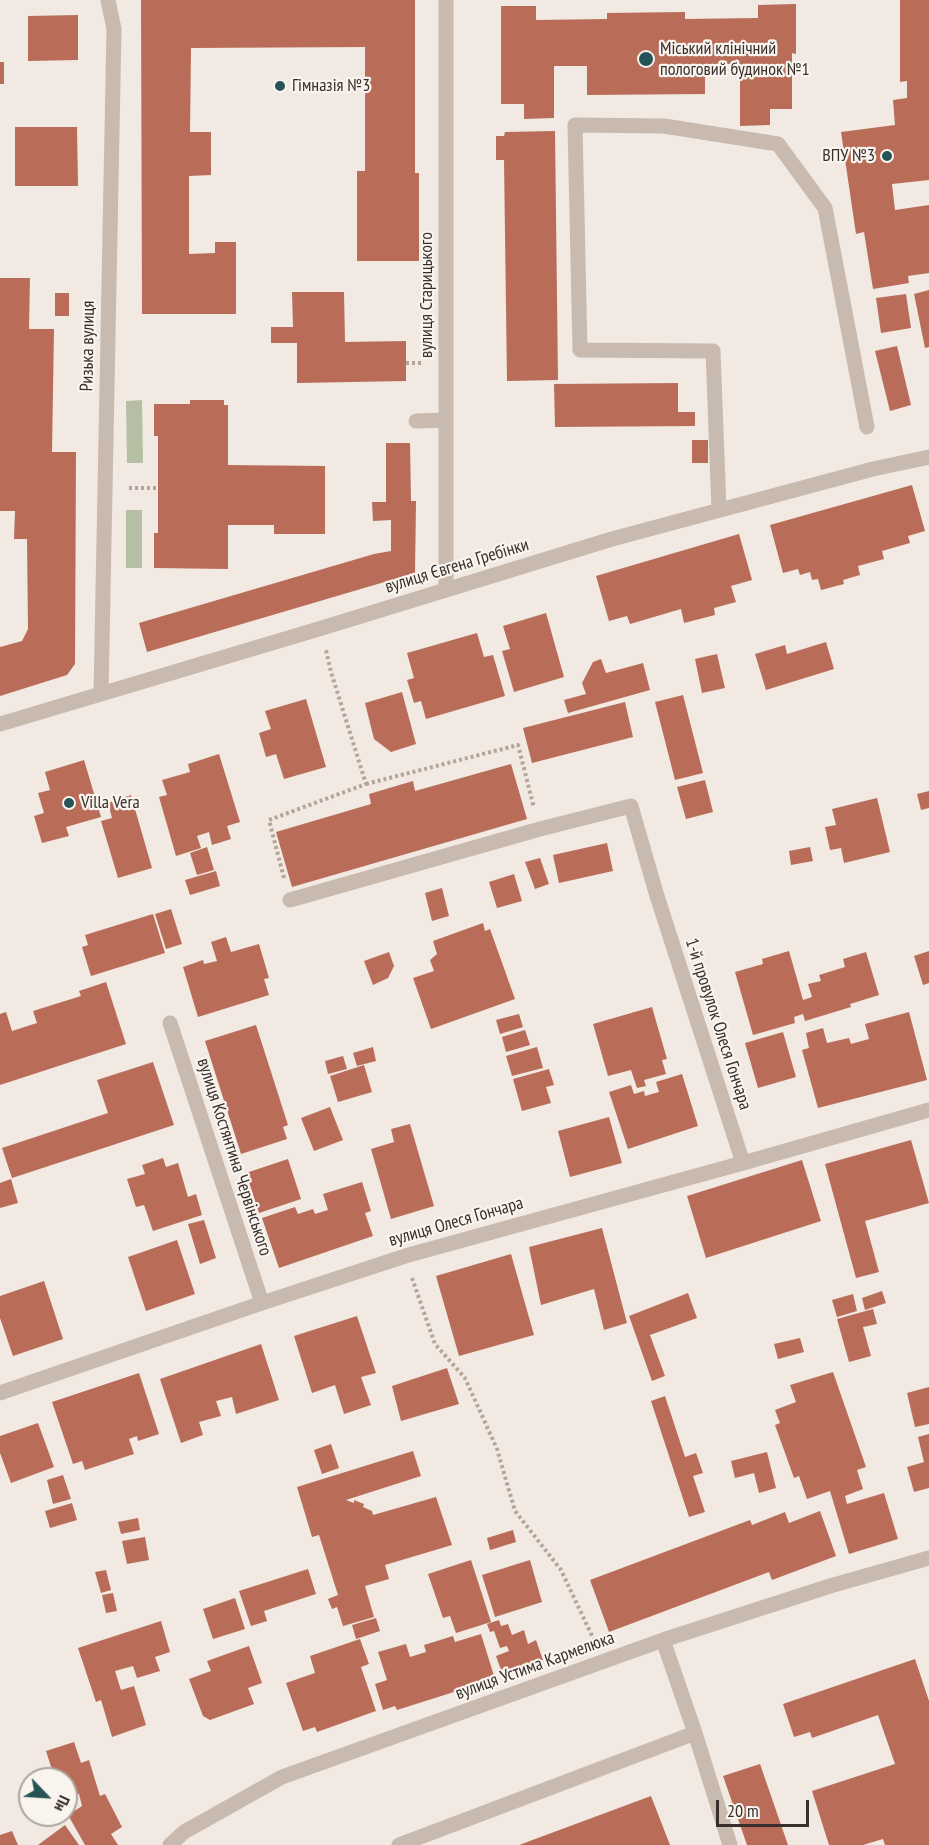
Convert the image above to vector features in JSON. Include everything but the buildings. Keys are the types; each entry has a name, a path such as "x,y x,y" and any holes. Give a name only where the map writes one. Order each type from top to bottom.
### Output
{"street":[{"name":"Ризька вулиця","path":"101,694 114,29 108,0"},
{"name":"вулиця Старицького","path":"446,0 446,590"},
{"path":"719,510 712,351 580,350 575,125 664,126 778,144 825,207 867,427"},
{"path":"416,421 446,420"},
{"name":"вулиця Євгена Гребінки","path":"0,724 612,539 873,469 929,457"},
{"name":"1-й провулок Олеся Гончара","path":"540,829 631,806 657,896 743,1163"},
{"path":"290,900 540,829"},
{"name":"вулиця Костянтина Червінського","path":"170,1023 262,1303"},
{"name":"вулиця Олеся Гончара","path":"0,1393 405,1256 929,1110"},
{"name":"вулиця Устима Кармелюка","path":"170,1845 184,1832 282,1777 663,1641 830,1586 929,1558"},
{"path":"663,1641 695,1732 730,1845"},
{"path":"399,1845 695,1732"}],"path":[{"path":"105,488 158,488"},
{"path":"322,628 331,672 366,784"},
{"path":"290,900 269,820 366,784 518,745 540,829"},
{"path":"405,1256 435,1344 465,1378 497,1449 515,1511 561,1570 604,1663"}],"green space":[{"path":"142,400 143,463 127,463 126,401"},
{"path":"126,510 142,510 142,568 126,568"}],"place":[{"name":"Міський клінічний пологовий будинок №1","path":"646,59"},
{"name":"Гімназія №3","path":"280,86"},
{"name":"ВПУ №3","path":"887,156"},
{"name":"Villa Vera","path":"69,803"}]}
